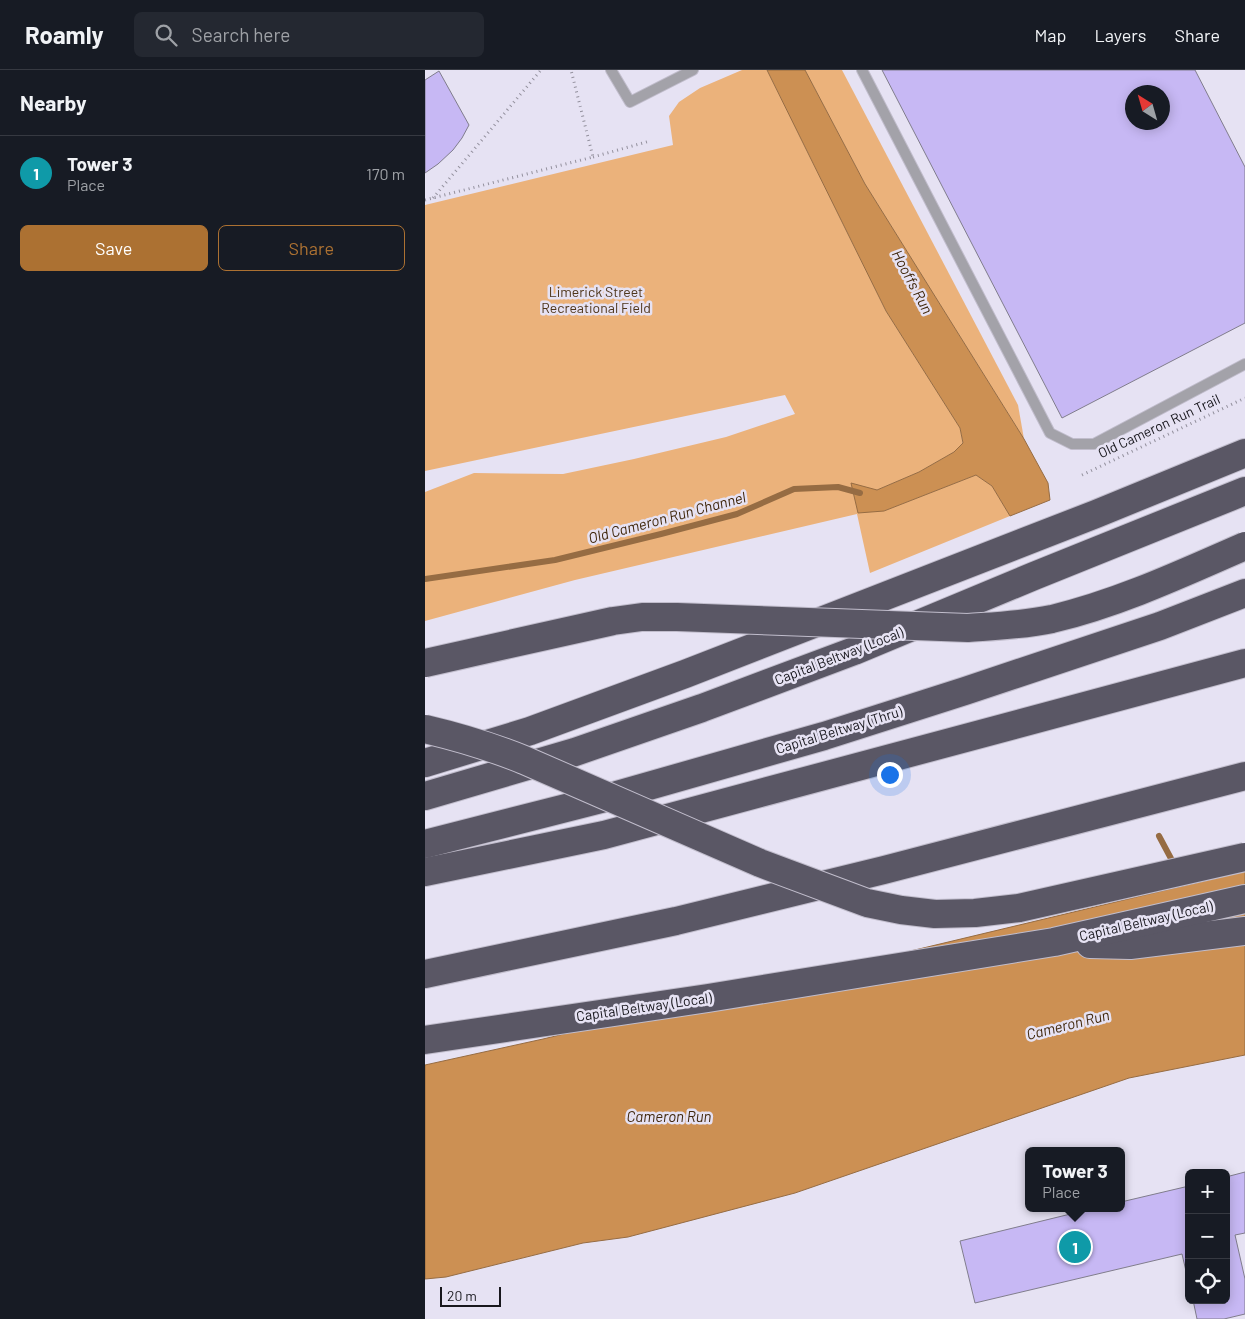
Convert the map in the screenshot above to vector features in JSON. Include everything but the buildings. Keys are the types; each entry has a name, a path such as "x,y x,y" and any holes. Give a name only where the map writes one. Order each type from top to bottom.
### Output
{"highway":[{"path":"1096,514 1148,476 1245,433"},
{"path":"425,762 539,728 685,674 1096,514 1245,453"},
{"name":"Capital Beltway (Local)","path":"425,796 575,752 720,702 854,651 1245,491"},
{"path":"425,664 613,621 642,618 677,617 968,628 1050,620 1131,595 1245,546"},
{"name":"Capital Beltway (Thru)","path":"425,844 617,795 824,736 1160,626 1245,593"},
{"path":"425,872 604,835 1245,663"},
{"path":"425,729 455,736 501,751 760,863 867,902 901,910 935,914 959,914 1019,908 1245,857"},
{"path":"425,974 685,918 884,870 1245,776"},
{"name":"Capital Beltway (Local)","path":"425,1040 708,998 1054,942 1245,899"},
{"path":"1054,942 1130,945 1245,931"}],"lane":[{"path":"611,70 630,102 693,70"},
{"path":"862,70 1050,434 1072,444 1094,444 1245,364"}],"path":[{"path":"433,198 541,70"},
{"path":"571,70 593,157"},
{"path":"425,200 650,141"},
{"name":"Old Cameron Run Trail","path":"1082,475 1245,398"}],"green space":[{"name":"Limerick Street Recreational Field","path":"742,70 767,70 886,311 960,428 963,444 954,452 919,472 877,490 884,511 976,475 992,486 1010,516 870,573 857,514 575,580 425,621 425,492 474,473 563,474 726,437 795,414 785,395 425,471 425,205 673,145 669,116 679,102 700,88"},
{"path":"805,70 842,70 1018,405 1024,439 865,184"}],"water":[{"name":"Hooffs Run","path":"767,70 805,70 865,184 1024,439 1048,483 1050,500 1010,516 992,486 976,475 884,511 858,513 851,483 877,490 919,472 954,452 963,443 960,428 886,311"},
{"name":"Cameron Run","path":"1245,871 1245,1055 1129,1078 795,1193 628,1237 583,1243 446,1277 425,1279 425,1065 543,1039"}],"waterway":[{"name":"Old Cameron Run Channel","path":"425,579 555,560 737,514 794,489 838,487 860,493"},
{"path":"1159,836 1175,866"}],"place":[{"name":"Tower 3","path":"1075,1247"}]}
